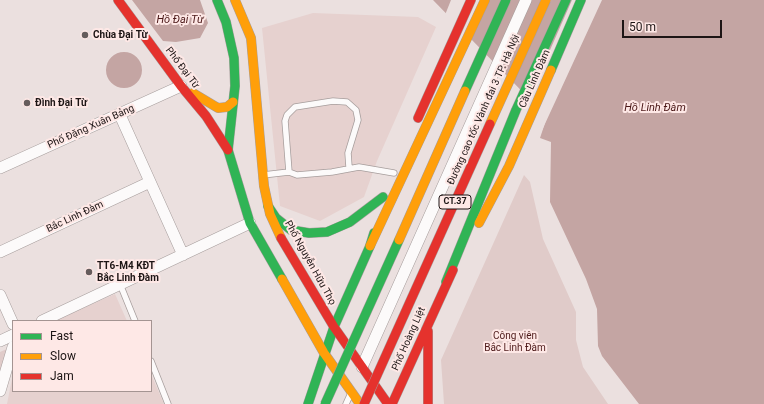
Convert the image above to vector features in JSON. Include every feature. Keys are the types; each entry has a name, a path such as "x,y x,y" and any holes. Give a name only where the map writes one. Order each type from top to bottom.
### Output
{"main road":[{"name":"Phố Đại Từ","path":"118,0 181,86 206,116 228,150"},
{"path":"216,0 226,22 234,58 235,86 228,150 250,223 324,352 360,404"},
{"name":"Phố Nguyễn Hữu Thọ","path":"235,0 251,38 263,175 268,206 286,248 334,327 388,404"},
{"path":"370,246 383,197 471,0"},
{"path":"308,404 324,352 334,327 370,246 485,0"},
{"path":"325,404 506,0"},
{"name":"Đường cao tốc Vành đai 3 TP. Hà Nội","path":"364,404 546,0"},
{"path":"446,282 516,110 566,0"},
{"name":"Cầu Linh Đàm","path":"446,282 509,166 581,0"},
{"path":"181,86 218,108 227,107 233,102"},
{"path":"268,206 276,218 291,230 309,233 327,232 350,222 383,197"},
{"name":"Phố Hoàng Liệt","path":"392,404 446,282"},
{"path":"428,325 428,404"},
{"path":"352,391 362,366"}],"street":[{"path":"362,366 526,0"},
{"name":"Phố Đặng Xuân Bảng","path":"0,168 120,115 181,86"},
{"path":"120,115 183,255"},
{"name":"Bắc Linh Đàm","path":"0,252 150,182"},
{"path":"44,320 250,223"},
{"path":"0,295 12,322"},
{"path":"0,342 12,336"},
{"path":"0,391 12,350"}],"lane":[{"path":"289,172 285,121 287,115 296,107 334,101 347,102 356,110 358,120 348,153 349,167"},
{"path":"263,175 289,172 297,175 332,172 359,166 394,173"},
{"path":"120,284 135,320"},
{"path":"152,364 168,404"},
{"path":"346,404 352,391"}],"shaded area":[{"path":"313,13 418,17 436,27 377,161 364,197 320,221 280,206 262,28"},
{"path":"115,294 127,320 55,320"},
{"path":"152,376 164,404 7,404 12,379 12,392 152,392"}],"green space":[{"name":"Công viên Bắc Linh Đàm","path":"524,175 530,182 543,239 576,312 576,340 583,367 608,404 444,404 441,360"},
{"path":"9,348 0,375 0,352"}],"water":[{"name":"Hồ Đại Từ","path":"132,0 200,0 208,23 200,38 176,42 163,41"},
{"name":"Hồ Linh Đàm","path":"433,0 764,0 764,404 639,404 602,356 598,346 597,309 586,279 550,202 551,142 540,138 547,117"},
{"path":"128,52 137,57 141,63 141,77 137,83 128,88 120,88 111,83 107,77 106,66 111,57 117,53"}],"pier":[{"path":"451,0 481,0 465,36 445,15"},
{"path":"572,0 602,0 538,139 545,117 528,100"}],"traffic: fast":[{"path":"217,0 226,22 234,58 235,86 228,150 250,223 282,279"},
{"path":"465,91 506,0"},
{"path":"446,282 516,110 566,0"},
{"path":"551,70 581,0"},
{"path":"268,206 276,218 291,230 309,233 327,232 350,222 383,197"},
{"path":"308,404 334,327 370,246 374,233"},
{"path":"325,404 399,240"}],"traffic: slow":[{"path":"235,0 251,38 264,186 270,214 281,238"},
{"path":"370,246 485,0"},
{"path":"490,124 546,0"},
{"path":"479,223 509,166 551,70"},
{"path":"399,240 465,91"},
{"path":"193,93 218,108 227,107 233,102"},
{"path":"282,279 324,353 360,404"}],"traffic: jam":[{"path":"118,0 181,86 206,116 228,150"},
{"path":"418,118 471,0"},
{"path":"364,404 490,124"},
{"path":"281,238 334,327 388,404"},
{"path":"392,404 453,270"},
{"path":"428,331 428,404"}],"place":[{"name":"Chùa Đại Từ","path":"85,35"},
{"name":"Đình Đại Từ","path":"27,103"},
{"name":"TT6-M4 KĐT Bắc Linh Đàm","path":"89,272"}]}
